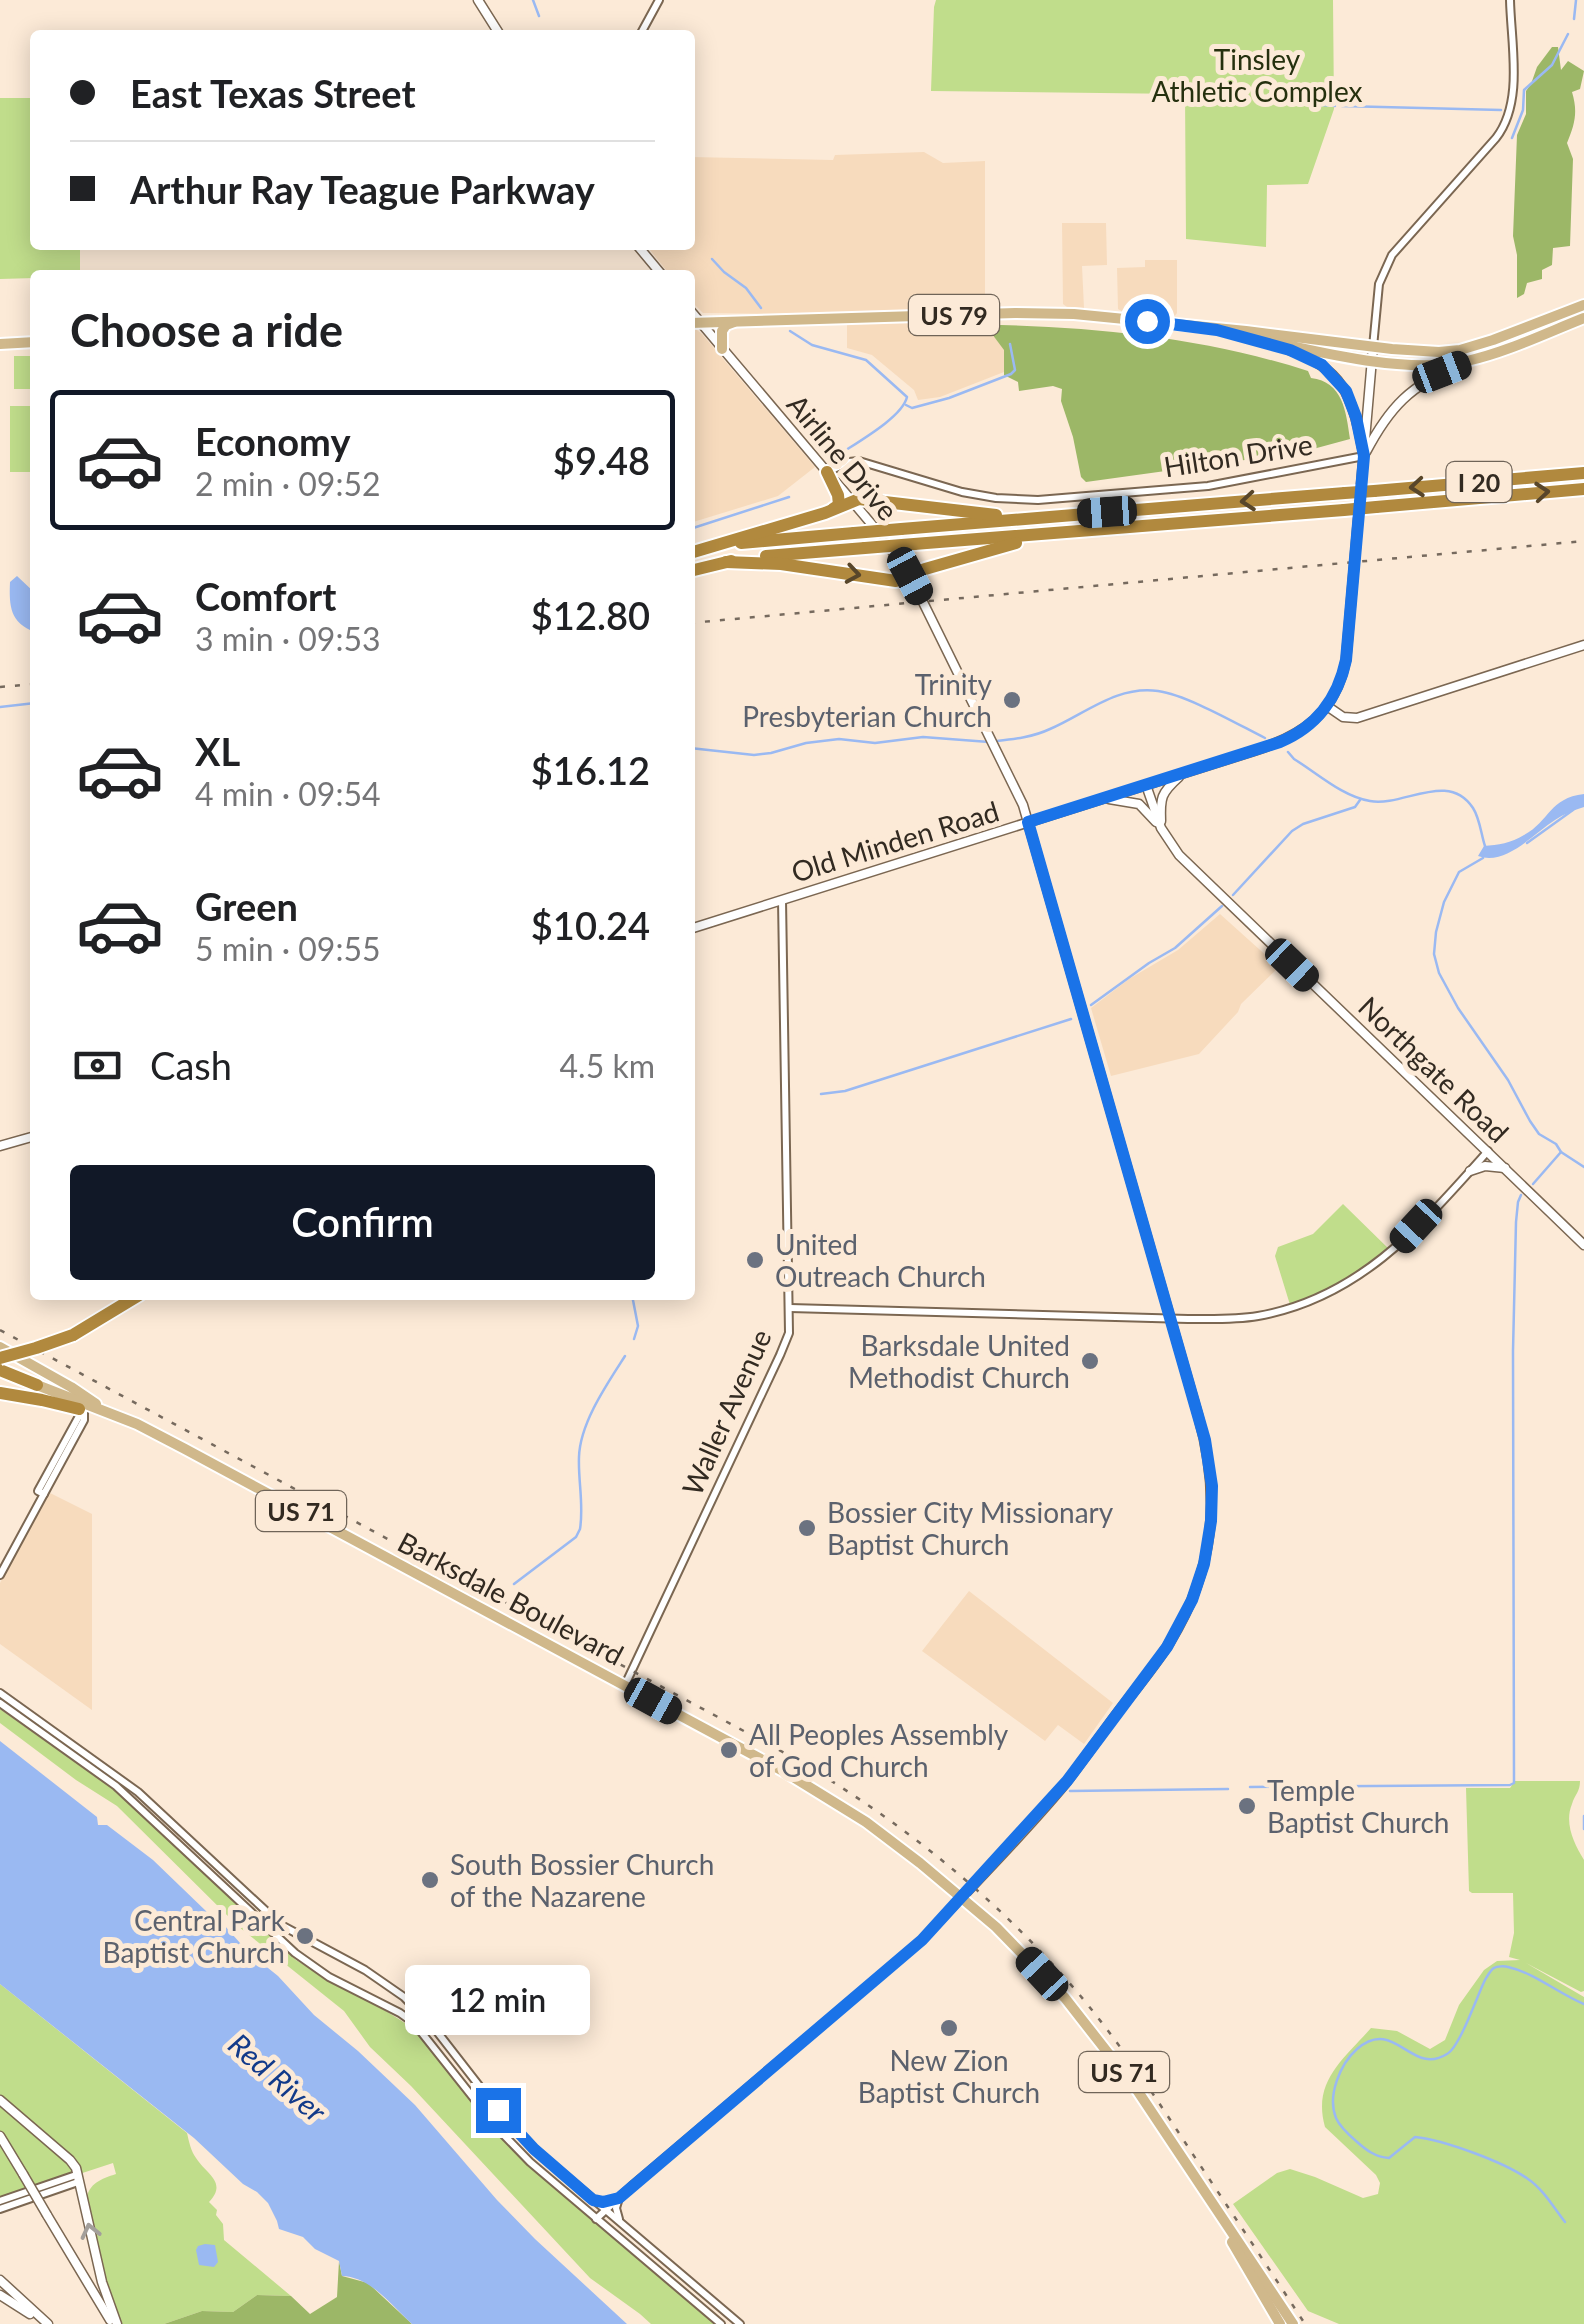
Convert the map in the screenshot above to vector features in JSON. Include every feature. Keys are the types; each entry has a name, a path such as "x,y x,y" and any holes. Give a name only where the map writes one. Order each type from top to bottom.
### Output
{"highway":[{"path":"826,513 839,502 827,472"},
{"name":"I 20","path":"695,553 746,542 1584,473"},
{"name":"I 20","path":"695,570 767,556 1584,489"},
{"path":"695,552 862,499 1048,517"},
{"path":"726,562 781,564 896,580 1027,540 1085,530"},
{"path":"0,1348 71,1331 118,1300"},
{"path":"0,1359 36,1348 130,1300"},
{"name":"US 71","path":"0,1370 36,1385"},
{"name":"US 71","path":"0,1390 84,1409"}],"main road":[{"path":"478,0 497,30"},
{"path":"641,250 658,270"},
{"name":"US 79","path":"1217,330 1428,352 1460,350 1584,306"},
{"name":"US 79","path":"695,323 1040,313 1115,317 1240,334 1321,353 1437,365 1488,355 1584,318"},
{"path":"722,349 722,331 734,322"},
{"name":"Airline Drive","path":"695,323 854,502 910,576 1016,788 1202,1429 1212,1486 1208,1545 1197,1586 1167,1647 1067,1781 962,1898"},
{"path":"1240,334 1302,354 1334,376 1350,400 1364,456"},
{"path":"0,344 30,342"},
{"name":"Old Minden Road","path":"695,927 1287,740 1309,725 1338,688 1346,660 1374,347"},
{"path":"1364,456 1390,411 1414,389 1442,372 1488,355"},
{"path":"1327,706 1344,718 1357,718 1584,644"},
{"path":"1160,825 1162,794 1182,774"},
{"name":"Northgate Road","path":"1146,785 1170,844 1584,1245"},
{"path":"1104,798 1139,804 1160,825"},
{"path":"0,1146 30,1137"},
{"path":"1470,1171 1485,1166 1505,1168"},
{"path":"0,1348 124,1419"},
{"name":"Barksdale Boulevard","path":"0,1359 36,1385 84,1409 146,1430"},
{"name":"Barksdale Boulevard","path":"84,1409 124,1419 185,1449 830,1799 895,1843 1013,1943 1097,2037 1138,2090 1224,2220 1276,2308 1293,2324"},
{"path":"0,2100 76,2168 114,2324"},
{"path":"0,2136 114,2324"},
{"path":"0,2280 46,2324"},
{"path":"0,2295 46,2324"},
{"name":"Barksdale Boulevard","path":"1276,2308 1280,2324"}],"street":[{"path":"643,30 659,0"},
{"path":"1374,347 1377,297 1388,263 1505,126 1513,93 1510,0"},
{"name":"Hilton Drive","path":"827,472 859,461 962,492 1050,499 1208,486 1364,456"},
{"name":"Waller Avenue","path":"625,1686 788,1332 782,900"},
{"path":"790,1308 1229,1319 1292,1308 1334,1292 1392,1252 1488,1151"},
{"path":"0,1575 41,1493 84,1420 84,1409"},
{"path":"0,1693 138,1792 280,1926 361,1968 404,1998 435,2029 522,2138 740,2324"},
{"path":"0,1703 116,1786 295,1954 418,2026 512,2144 721,2324"},
{"path":"596,2219 922,1940 962,1898"},
{"path":"0,2201 77,2179"},
{"path":"0,2209 77,2179"},
{"path":"593,2200 619,2198"},
{"path":"619,2198 616,2212 622,2225"}],"shaded area":[{"path":"924,152 943,163 985,161 985,308 703,313 695,305 695,270 666,270 650,250 695,250 695,157 833,160 835,155"},
{"path":"1062,223 1106,223 1107,265 1082,266 1084,308 1063,304"},
{"path":"1145,260 1177,260 1174,317 1118,309 1117,268 1145,267"},
{"path":"991,319 992,334 1004,349 1004,372 940,397 918,400 914,390 872,355 847,348 847,323"},
{"path":"695,330 815,467 778,496 695,521"},
{"path":"1220,914 1279,967 1199,1054 1111,1076 1091,1008 1129,979 1178,950"},
{"path":"48,1492 92,1514 92,1710 0,1644 0,1583"},
{"path":"969,1591 1113,1703 1084,1744 1058,1725 1045,1741 922,1651"}],"green space":[{"name":"Tinsley Athletic Complex","path":"936,0 1333,0 1334,109 1308,184 1267,185 1266,247 1186,239 1185,94 931,91"},
{"path":"1552,47 1558,47 1561,70 1568,61 1584,71 1580,89 1572,92 1575,118 1567,143 1573,159 1570,246 1553,248 1552,265 1542,270 1542,279 1527,283 1524,294 1517,298 1513,236 1517,135 1526,114 1526,91"},
{"path":"0,98 30,98 30,250 80,250 80,270 30,270 30,278 0,279"},
{"path":"991,326 1156,337 1233,351 1308,371 1311,378 1330,385 1341,400 1350,439 1302,452 1086,482 1081,477 1061,401 1062,389 1053,386 1019,391 1018,382 1004,375 1004,350 992,334"},
{"path":"14,356 30,356 30,389 14,389"},
{"path":"10,406 30,406 30,472 10,472"},
{"path":"1343,1204 1392,1252 1363,1274 1291,1308 1275,1256 1278,1247 1313,1234"},
{"path":"0,1709 113,1789 296,1960 416,2031 519,2155 716,2324 651,2324 590,2278 370,2047 344,2011 239,1927 117,1806 0,1723"},
{"path":"1515,1781 1580,1781 1569,1819 1584,1860 1584,1991 1526,1963 1584,1997 1584,2324 1339,2324 1308,2311 1233,2204 1277,2173 1290,2169 1363,2198 1378,2194 1380,2183 1376,2175 1325,2127 1323,2096 1333,2072 1371,2028 1397,2031 1430,2049 1445,2040 1459,2005 1484,1970 1497,1961 1520,1960 1509,1957 1514,1933 1513,1893 1469,1891 1466,1788 1510,1788"},
{"path":"0,1984 187,2133 194,2155 216,2184 209,2202 223,2224 224,2240 291,2296 257,2295 233,2312 202,2311 164,2324 120,2324 106,2287 86,2200 93,2186 116,2174 113,2163 0,2200"},
{"path":"339,2261 342,2276 368,2283 412,2324 164,2324 202,2311 233,2312 257,2295 291,2296 310,2314 337,2297"}],"water":[{"path":"17,576 30,588 30,630 20,624 13,613 10,582"},
{"path":"1584,794 1584,807 1558,818 1509,853 1499,857 1478,856 1484,846 1519,838 1556,805"},
{"name":"Red River","path":"0,1741 97,1817 98,1825 107,1825 153,1860 225,1926 314,2015 415,2105 497,2200 627,2324 412,2324 371,2287 342,2276 339,2261 315,2249 303,2237 279,2229 268,2203 257,2192 0,1984"},
{"path":"205,2244 215,2245 218,2262 214,2267 199,2265 196,2250"}],"waterway":[{"path":"533,0 539,16"},
{"path":"1574,19 1576,0"},
{"path":"1512,138 1523,110 1524,90 1552,65 1568,34"},
{"path":"1322,105 1335,106"},
{"path":"1342,106 1501,110"},
{"path":"712,259 746,288 761,308"},
{"path":"790,331 812,345 866,360 907,397 886,423 831,460"},
{"path":"906,405 912,408 949,398 1011,374 1015,370 1010,344"},
{"path":"695,527 789,497"},
{"path":"997,741 1044,732 1115,696 1143,690 1183,698 1265,738"},
{"path":"0,707 30,704"},
{"path":"695,749 754,755 839,739 875,743 923,737 989,742"},
{"path":"1288,752 1330,784 1360,799 1383,801 1438,791 1463,797 1475,812 1485,846"},
{"path":"1233,895 1292,831 1355,807 1360,800"},
{"path":"1527,843 1573,810"},
{"path":"1483,858 1459,872 1444,902 1434,954 1439,973 1539,1134 1584,1167"},
{"path":"1091,1005 1175,948 1222,906"},
{"path":"821,1094 845,1091 1071,1019"},
{"path":"1533,1184 1561,1152"},
{"path":"1250,1787 1514,1783 1513,1351 1516,1222 1521,1195"},
{"path":"633,1300 638,1326 634,1339"},
{"path":"514,1584 576,1537 580,1529 579,1466 584,1431 625,1356"},
{"path":"1070,1791 1228,1789"},
{"path":"1584,1816 1584,1829"},
{"path":"1565,2222 1528,2179 1473,2153 1415,2137 1389,2158 1371,2152 1340,2125 1333,2100 1345,2063 1370,2041 1393,2042 1423,2058 1447,2054 1495,1967 1528,1974 1584,2004"}],"railway":[{"path":"695,623 1584,541"},
{"path":"0,687 30,684"},
{"path":"0,1330 792,1757 909,1834 1014,1925 1093,2012 1151,2091 1305,2324"}],"place":[{"name":"Trinity Presbyterian Church","path":"1012,700"},
{"name":"United Outreach Church","path":"755,1260"},
{"name":"Barksdale United Methodist Church","path":"1090,1361"},
{"name":"Bossier City Missionary Baptist Church","path":"807,1528"},
{"name":"All Peoples Assembly of God Church","path":"729,1750"},
{"name":"Temple Baptist Church","path":"1247,1806"},
{"name":"South Bossier Church of the Nazarene","path":"430,1880"},
{"name":"Central Park Baptist Church","path":"305,1936"},
{"name":"New Zion Baptist Church","path":"949,2028"}],"route":[{"path":"498,2110 548,2163 593,2200 619,2198 934,1929 1067,1781 1167,1647 1202,1573 1212,1504 1205,1440 1028,822 1280,742 1319,716 1336,692 1346,660 1364,456 1350,400 1322,365 1302,354 1240,334 1147,321"}]}
